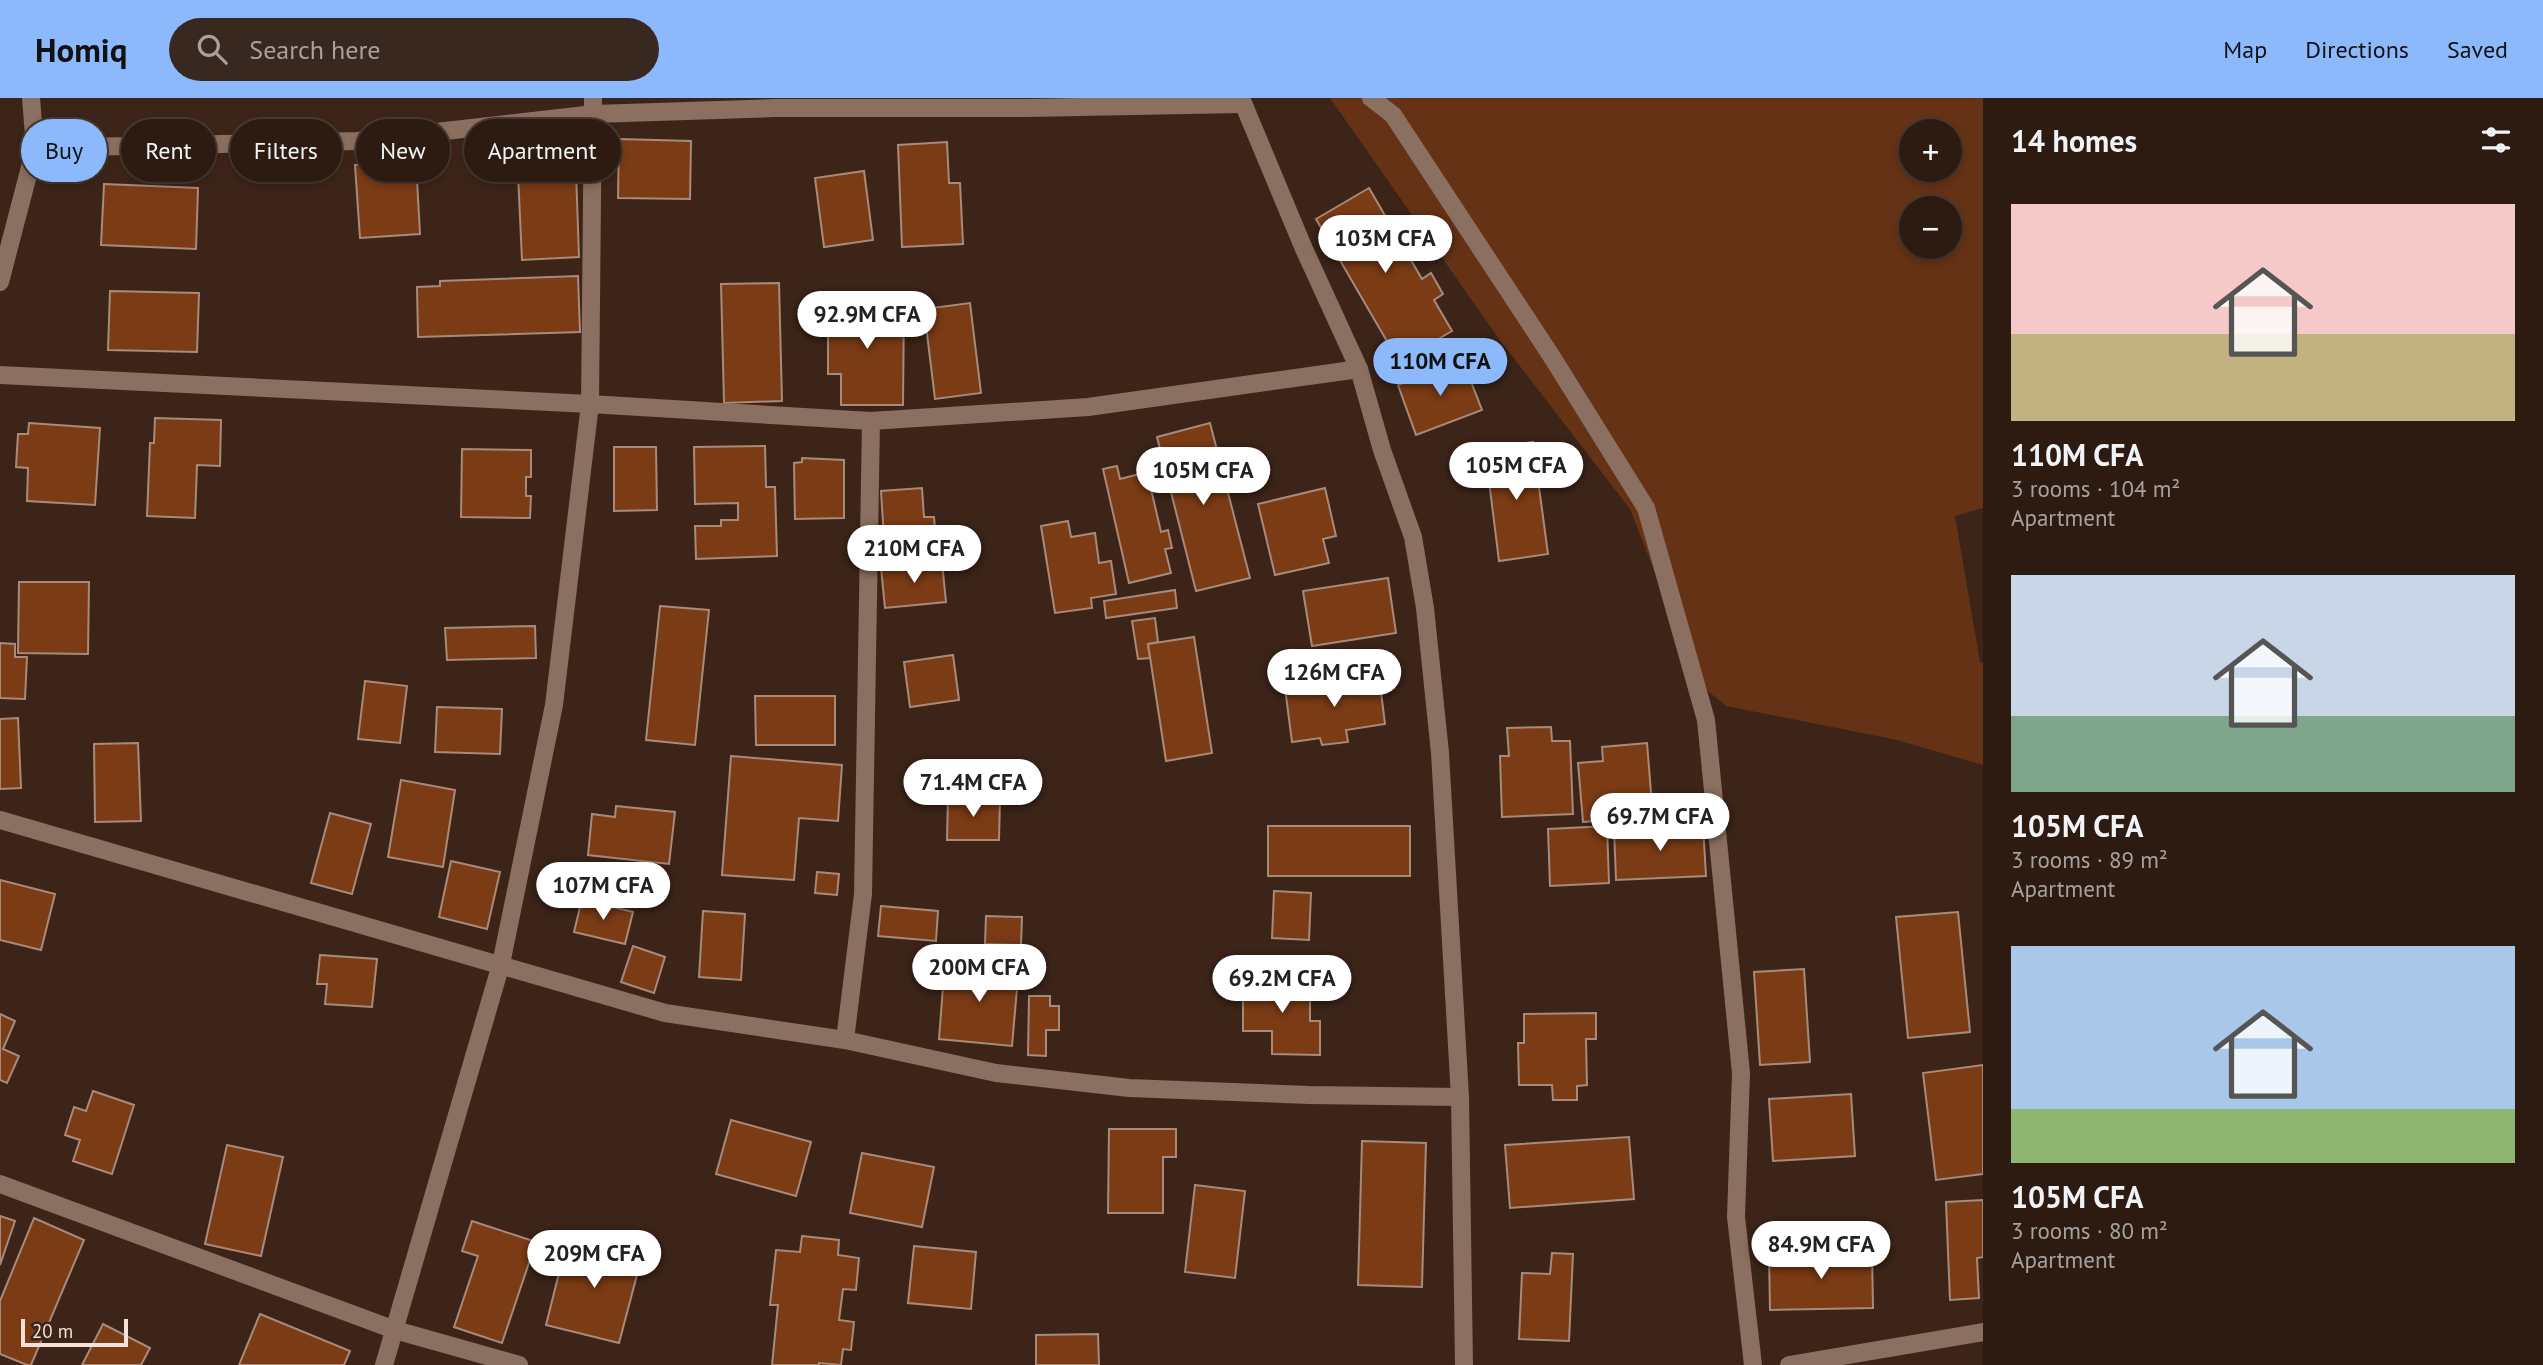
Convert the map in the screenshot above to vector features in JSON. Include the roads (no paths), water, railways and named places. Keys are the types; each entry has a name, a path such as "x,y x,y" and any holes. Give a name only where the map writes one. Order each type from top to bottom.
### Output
{"street":[{"path":"31,98 33,119"},
{"path":"1371,98 1393,115 1552,356 1646,508 1706,720 1741,1073 1736,1217 1753,1365"},
{"path":"107,146 357,141 593,106 1026,108 1241,101 1359,369 1382,450 1413,537 1425,608 1440,753 1460,1097 1464,1365"},
{"path":"384,1365 501,964 554,705 590,404 593,106"},
{"path":"0,282 26,182"},
{"path":"0,375 590,404 871,421 1088,407 1359,369"},
{"path":"845,1040 863,894 871,421"},
{"path":"0,820 665,1013 845,1040 996,1073 1129,1088 1309,1095 1460,1097"},
{"path":"0,1184 395,1330 519,1365"},
{"path":"1789,1365 1983,1332"}]}
